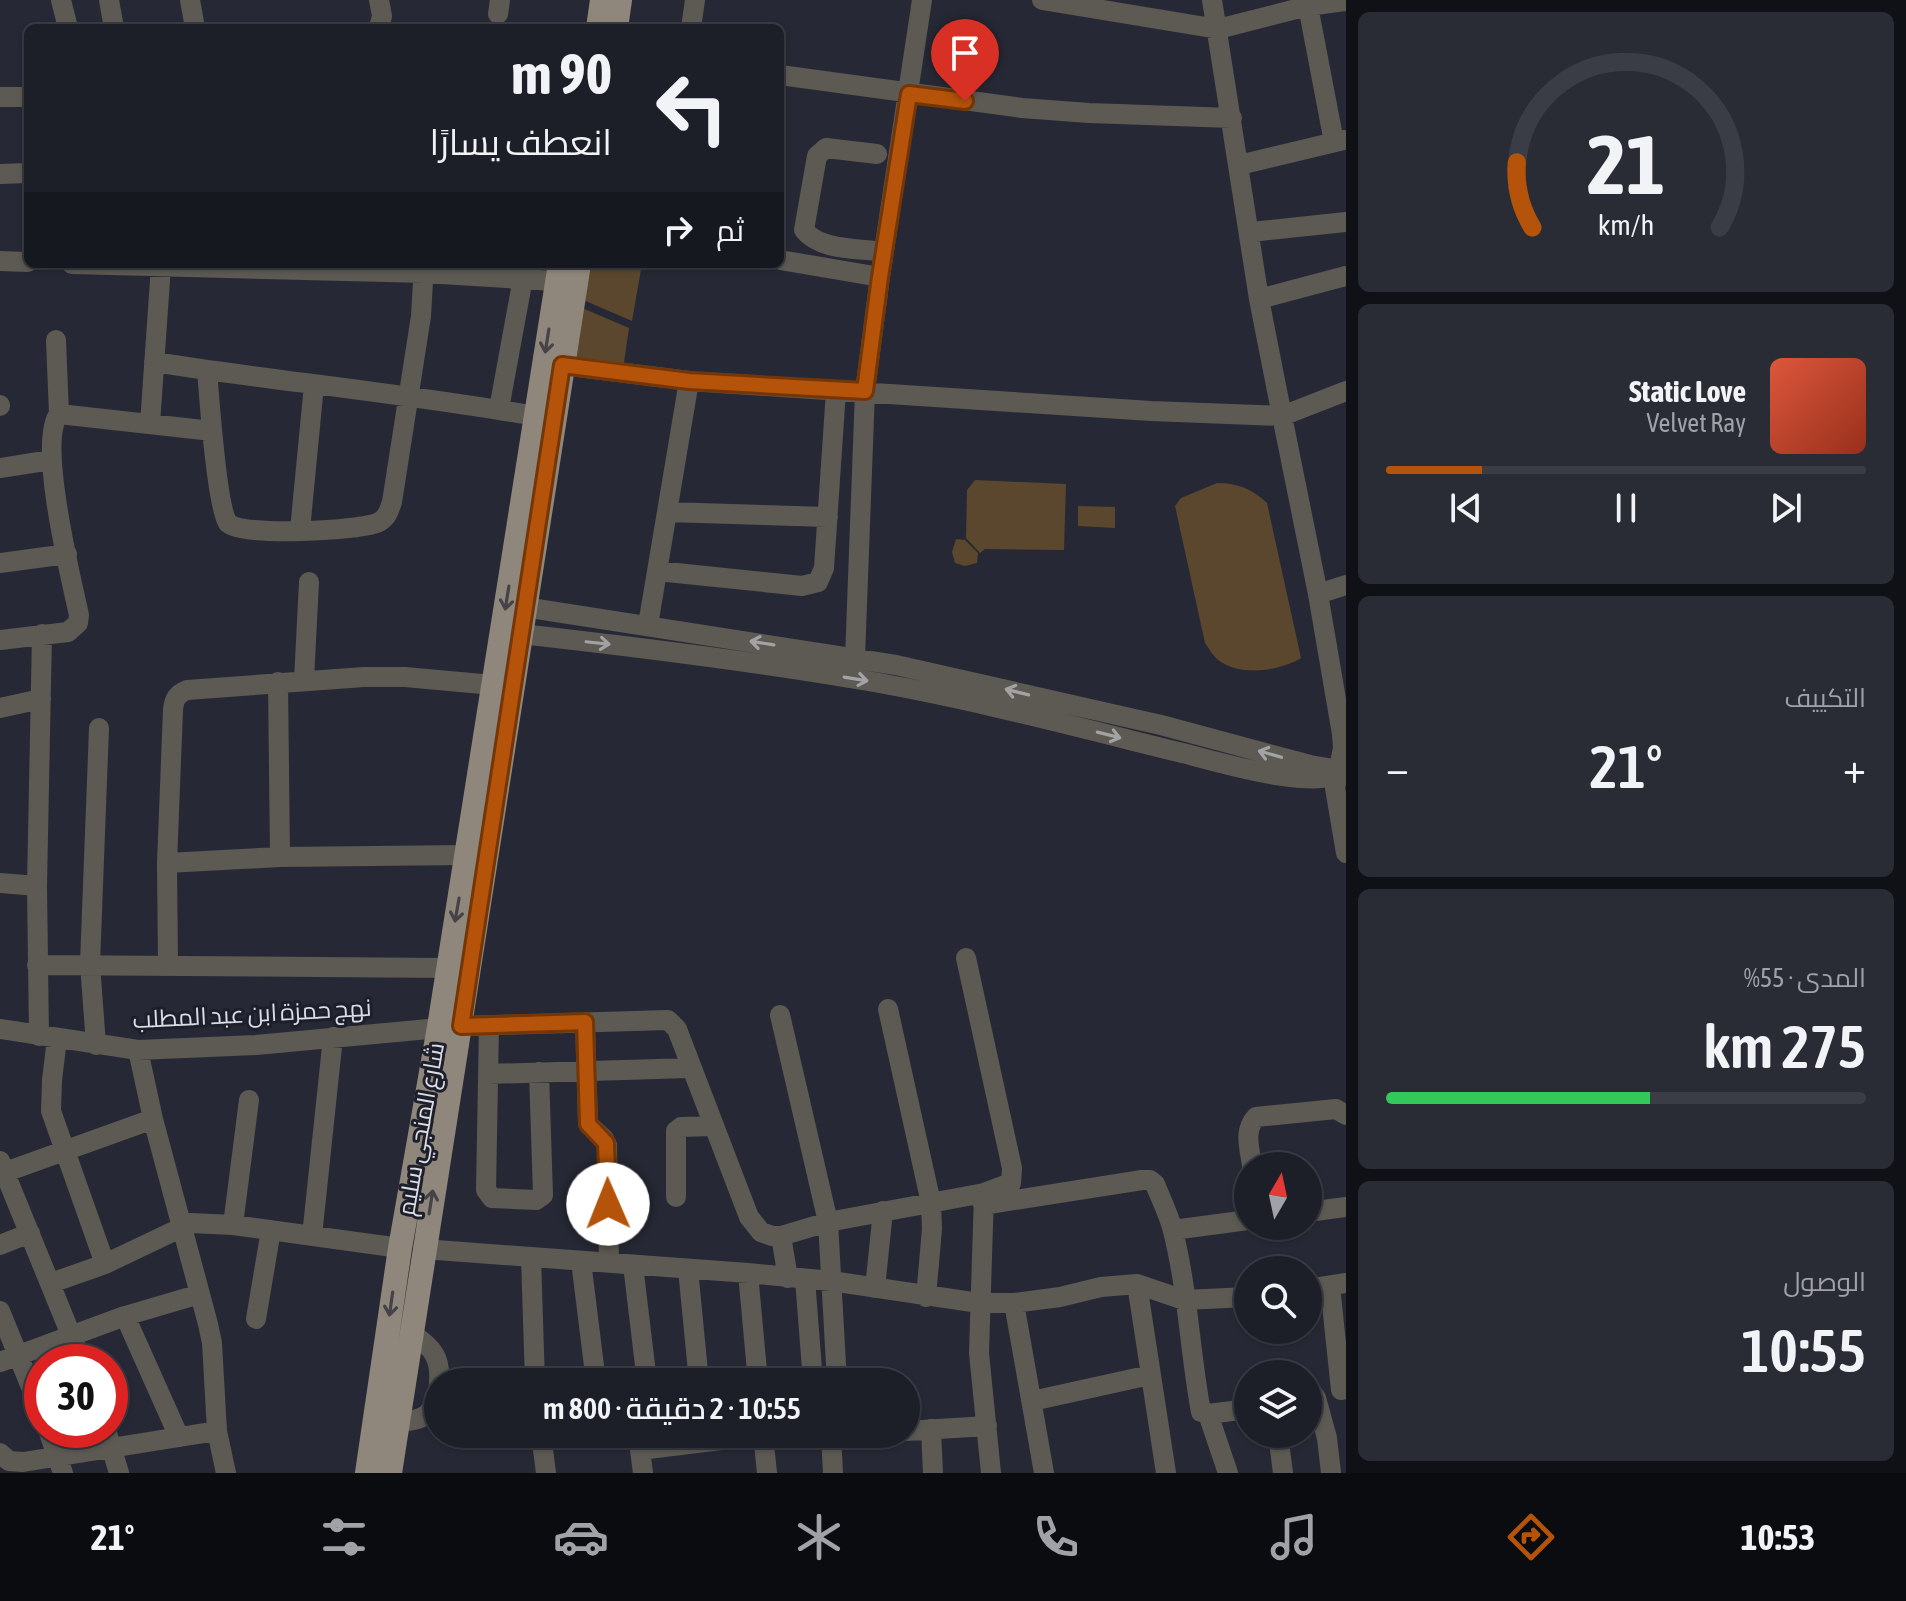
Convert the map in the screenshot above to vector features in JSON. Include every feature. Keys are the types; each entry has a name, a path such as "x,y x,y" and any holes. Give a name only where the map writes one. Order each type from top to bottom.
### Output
{"main road":[{"path":"599,24 602,0"},
{"path":"617,24 620,0"},
{"name":"شارع المنجي سليم","path":"367,1473 411,1248 521,634 562,365 568,273"},
{"name":"شارع المنجي سليم","path":"450,1026 447,968 535,416 568,273"},
{"name":"شارع المنجي سليم","path":"390,1473 411,1333 411,1248"}],"street":[{"path":"109,0 113,24"},
{"path":"190,0 194,24"},
{"path":"379,0 380,24"},
{"path":"692,24 695,0"},
{"path":"855,658 865,391 922,0"},
{"path":"1042,0 1218,29 1308,6 1346,1"},
{"path":"1212,0 1251,232 1259,299 1318,594 1342,734 1342,772 1335,788 1346,853"},
{"path":"1239,165 1340,141 1308,6"},
{"path":"784,76 909,94 1089,113 1232,118"},
{"path":"0,97 24,97"},
{"path":"877,154 826,148 817,156 804,230 810,238 821,243 884,252"},
{"path":"0,174 24,173"},
{"path":"1251,232 1346,222"},
{"path":"0,261 24,262"},
{"path":"784,261 880,277"},
{"path":"150,424 161,268"},
{"path":"207,370 212,431 223,511 228,524 252,532 367,526 384,520 392,502 421,316 425,268 523,278 568,273"},
{"path":"1259,299 1346,276"},
{"path":"499,409 523,278"},
{"path":"0,640 68,632 78,623 51,460 54,424 59,414 56,340"},
{"path":"154,362 535,416"},
{"path":"562,365 689,381 1282,416 1346,391"},
{"path":"648,625 689,381"},
{"path":"300,530 314,385"},
{"path":"657,571 811,586 818,582 822,577 828,517 836,391"},
{"path":"59,414 212,431"},
{"path":"0,468 51,460"},
{"path":"667,512 828,517"},
{"path":"0,563 67,554"},
{"path":"304,680 309,582"},
{"path":"1318,594 1346,585"},
{"path":"524,607 855,658 1265,773 1326,779 1342,772"},
{"path":"42,634 37,965 48,1038 51,1111 105,1264"},
{"path":"521,634 702,655 868,681 957,688"},
{"path":"168,965 167,863 176,697 187,690 304,680 405,677 493,685"},
{"path":"278,682 280,857"},
{"path":"0,708 41,699"},
{"path":"96,1045 90,964 99,728"},
{"path":"167,863 280,857 466,855"},
{"path":"0,883 37,886"},
{"path":"966,958 1013,1174 1008,1185 984,1199"},
{"path":"37,965 447,968"},
{"path":"888,1009 931,1203 926,1297"},
{"path":"780,1015 828,1222 836,1368"},
{"name":"نهج حمزة ابن عبد المطلب","path":"0,1029 138,1050 256,1045 450,1026 668,1020 677,1029 690,1068"},
{"path":"585,1022 588,1124 606,1143 609,1263"},
{"path":"489,1025 487,1194 497,1200 536,1200 544,1193 539,1072"},
{"path":"312,1236 333,1037"},
{"path":"138,1050 212,1343 217,1431 226,1473"},
{"path":"488,1074 690,1068 755,1226 772,1236 931,1203 1150,1180 1155,1184 1173,1230 1201,1412 1234,1411"},
{"path":"233,1225 249,1100"},
{"path":"1250,1152 1248,1135 1250,1123 1256,1117 1336,1109 1346,1115"},
{"path":"75,1344 1,1169 153,1119"},
{"path":"676,1197 676,1131 681,1127 714,1126"},
{"path":"984,1199 979,1303 980,1374 991,1473"},
{"path":"1322,1210 1346,1207"},
{"path":"875,1288 883,1211"},
{"path":"1173,1230 1234,1222"},
{"path":"51,1283 105,1264 191,1223 233,1225 411,1248 831,1281 979,1303 1014,1303 1060,1297 1101,1287 1137,1284 1184,1300 1234,1298"},
{"path":"256,1319 271,1230"},
{"path":"0,1245 30,1233"},
{"path":"781,1236 796,1278 811,1368"},
{"path":"531,1257 535,1368"},
{"path":"581,1261 594,1368"},
{"path":"633,1265 645,1368"},
{"path":"688,1269 698,1368"},
{"path":"748,1273 757,1368"},
{"path":"1137,1284 1166,1473"},
{"path":"1322,1393 1343,1390 1338,1284"},
{"path":"9,1358 125,1316 200,1294"},
{"path":"1014,1303 1044,1473"},
{"path":"0,1311 9,1358 24,1383"},
{"path":"125,1316 179,1437"},
{"path":"397,1422 425,1416 433,1407 437,1393 437,1361 428,1346 411,1333"},
{"path":"1032,1401 1150,1375"},
{"path":"1208,1414 1228,1473"},
{"path":"1322,1425 1327,1438 1331,1473"},
{"path":"920,1430 987,1426"},
{"path":"931,1429 933,1473"},
{"path":"128,1438 179,1437 217,1431"},
{"path":"0,1453 14,1463 61,1465 91,1448"},
{"path":"112,1448 119,1473"},
{"path":"543,1448 546,1473"},
{"path":"640,1448 643,1473"},
{"path":"764,1448 767,1473"},
{"path":"832,1448 833,1473"},
{"path":"1280,1448 1283,1473"}],"shaded area":[{"path":"585,268 641,268 632,321 581,299"},
{"path":"580,307 629,328 622,376 571,358"},
{"path":"975,480 1066,484 1064,550 985,549 980,553 966,538 967,490"},
{"path":"1217,483 1244,488 1267,503 1301,658 1272,669 1239,669 1219,660 1205,643 1175,506 1181,498"},
{"path":"1078,506 1115,507 1115,528 1078,526"},
{"path":"956,539 965,540 978,553 977,563 965,566 955,563 952,552"}],"route":[{"path":"608,1204 606,1143 588,1124 585,1022 461,1026 562,365 689,381 865,391 909,94 965,101"}]}
